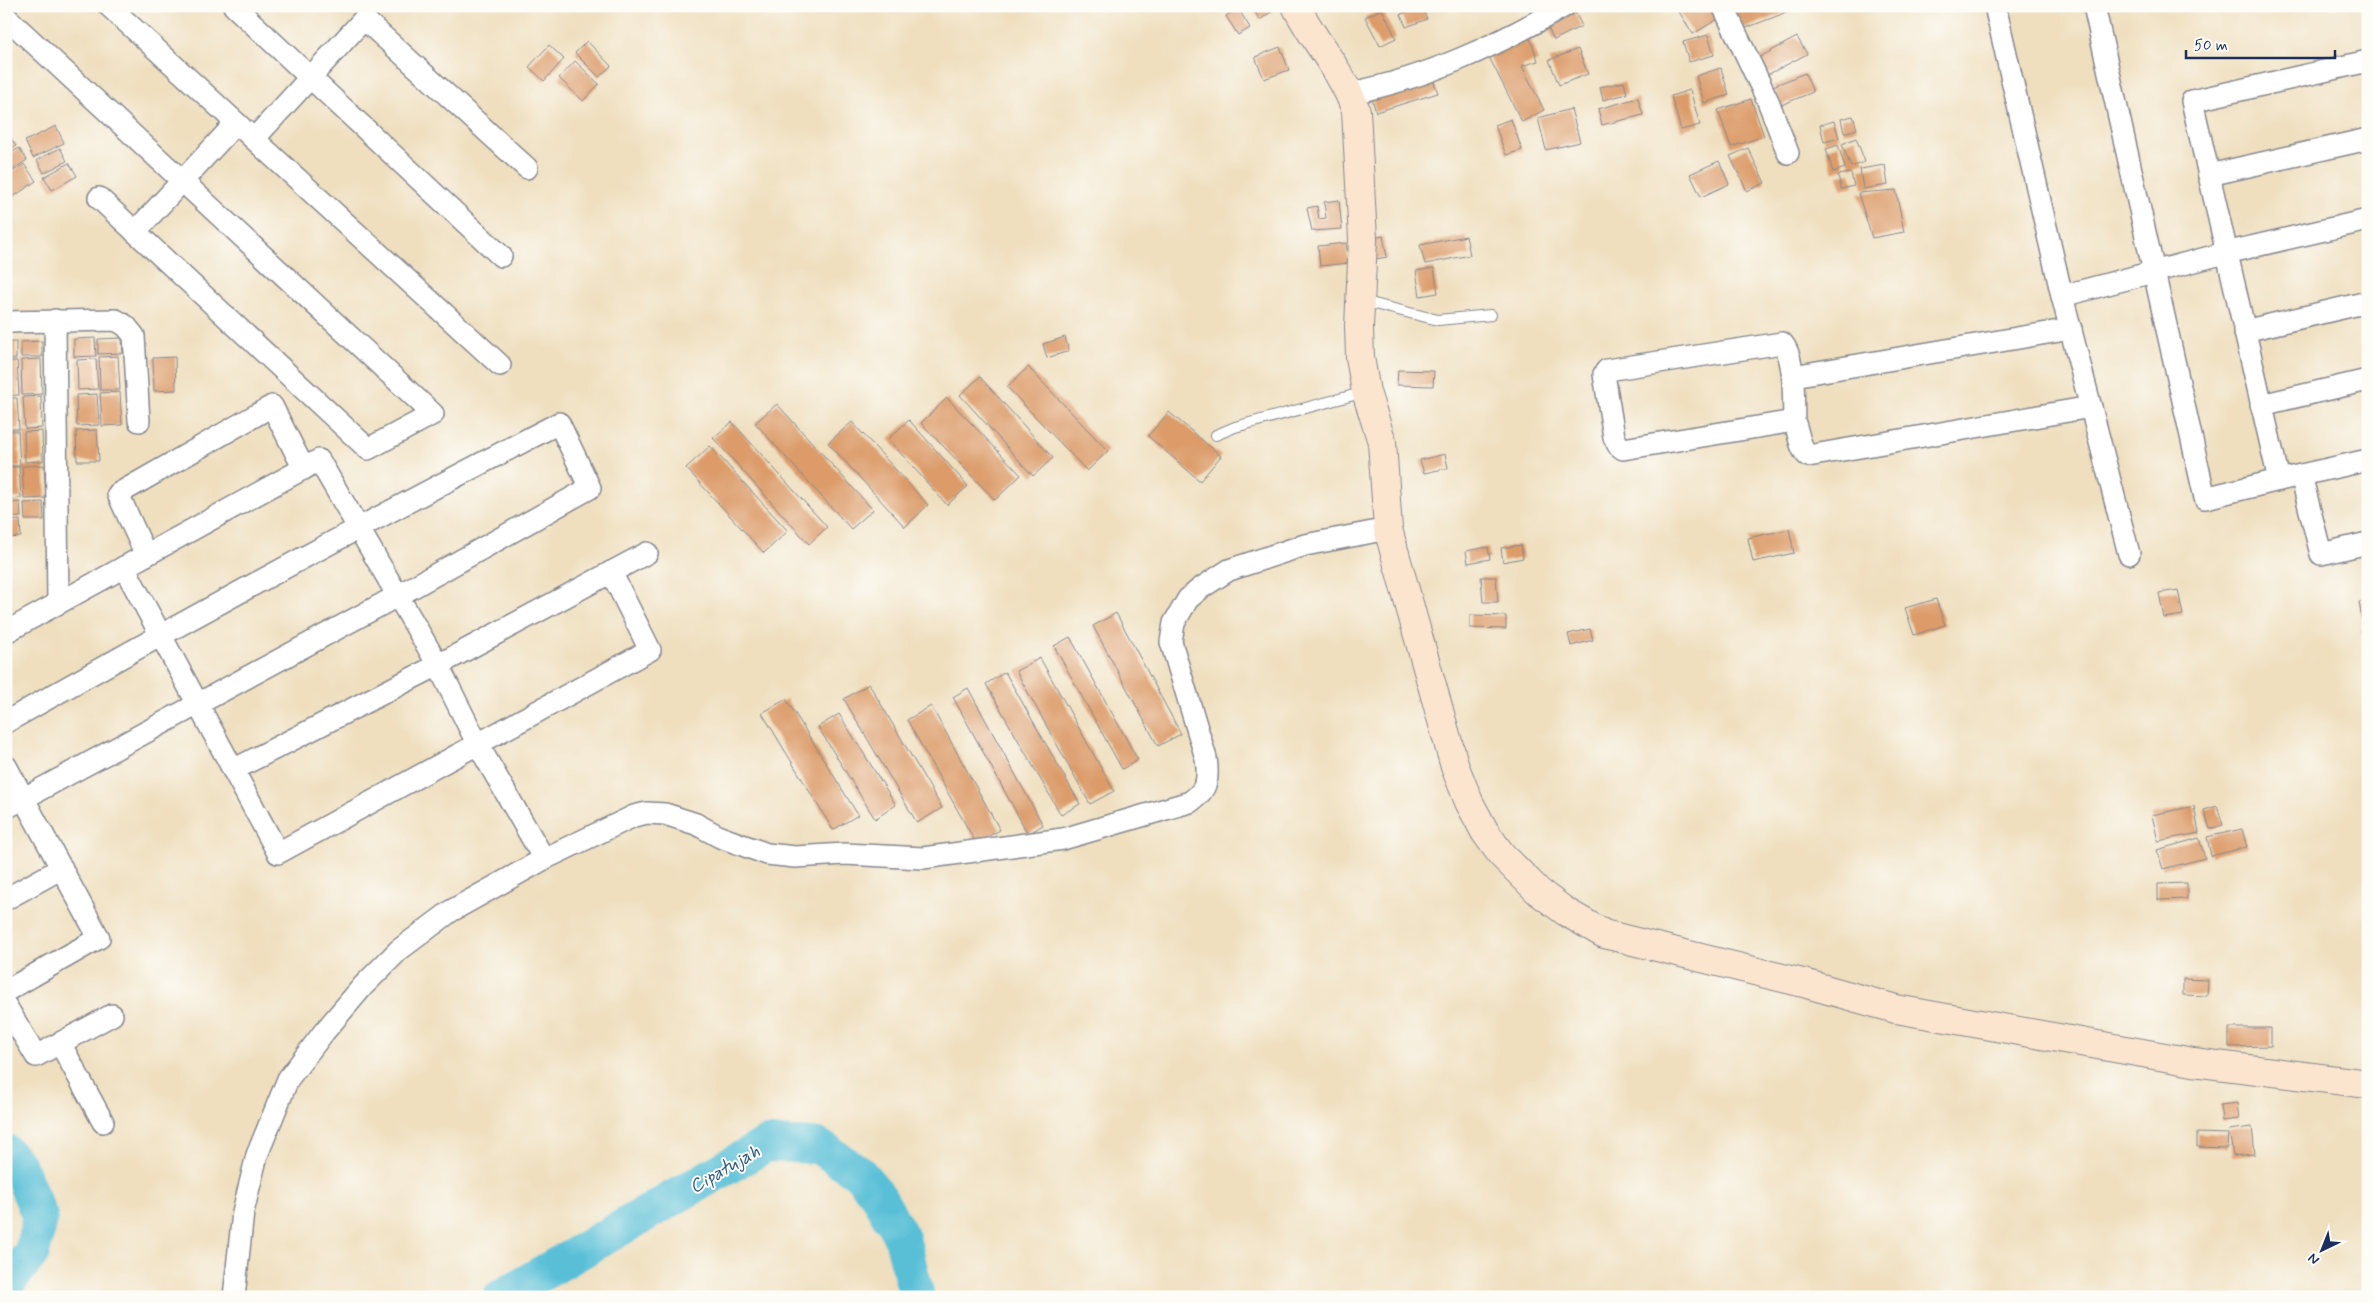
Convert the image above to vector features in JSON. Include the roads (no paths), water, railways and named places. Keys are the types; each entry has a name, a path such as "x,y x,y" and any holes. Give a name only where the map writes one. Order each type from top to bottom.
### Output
{"street":[{"path":"109,6 500,365"},
{"path":"234,6 501,256"},
{"path":"1296,6 1350,93 1356,111 1363,239 1360,357 1366,392 1382,442 1388,529 1455,767 1469,802 1485,832 1501,854 1540,892 1582,922 1604,934 1807,984 1896,1009 2193,1062 2368,1084"},
{"path":"1350,93 1385,87 1461,58 1523,30 1566,6"},
{"path":"1723,6 1768,101 1788,154"},
{"path":"1995,6 2062,296 2129,554"},
{"path":"2094,6 2205,498 2368,460"},
{"path":"6,17 433,414 368,449 98,198"},
{"path":"254,139 364,19 527,168"},
{"path":"2279,480 2225,253 2192,101 2368,61"},
{"path":"135,232 236,123"},
{"path":"2209,175 2368,139"},
{"path":"2062,296 2225,253 2368,220"},
{"path":"2244,331 2368,302"},
{"path":"55,320 58,603"},
{"path":"6,322 116,320 130,330 134,336 139,421"},
{"path":"1793,376 2071,329"},
{"path":"1794,422 1624,449 1618,445 1614,437 1604,374 1607,370 1782,344 1786,348 1793,376 1794,422 1799,431 1803,452 1808,456 2091,407"},
{"path":"2261,404 2368,380"},
{"path":"146,555 118,494 272,406 304,468"},
{"path":"6,722 159,635 359,526 559,423 590,488 399,595 15,804"},
{"path":"6,632 320,460 399,595 438,665 477,743 544,860"},
{"path":"2301,476 2321,554 2368,543"},
{"path":"234,1297 243,1212 257,1155 283,1088 298,1064 363,986 411,940 451,911 544,860 634,816 646,813 665,814 696,824 720,837 767,854 795,857 844,854 923,858 1063,839 1190,802 1201,794 1209,776 1206,758 1171,642 1174,622 1188,599 1229,570 1304,544 1388,529"},
{"path":"233,770 438,665 647,553"},
{"path":"124,567 278,853 650,650 611,572"},
{"path":"6,766 15,804 62,868 99,938 6,991"},
{"path":"6,899 62,868"},
{"path":"6,1006 36,1056 112,1015"},
{"path":"60,1043 103,1122"}],"lane":[{"path":"1361,301 1438,320 1492,315"},
{"path":"1216,434 1235,427 1366,392"}],"waterway":[{"name":"Cipatujah","path":"501,1297 767,1144 818,1146 859,1173 876,1193 902,1238 917,1297"},
{"name":"Cipatujah","path":"6,1152 19,1167 40,1217 32,1252 6,1285"}]}
